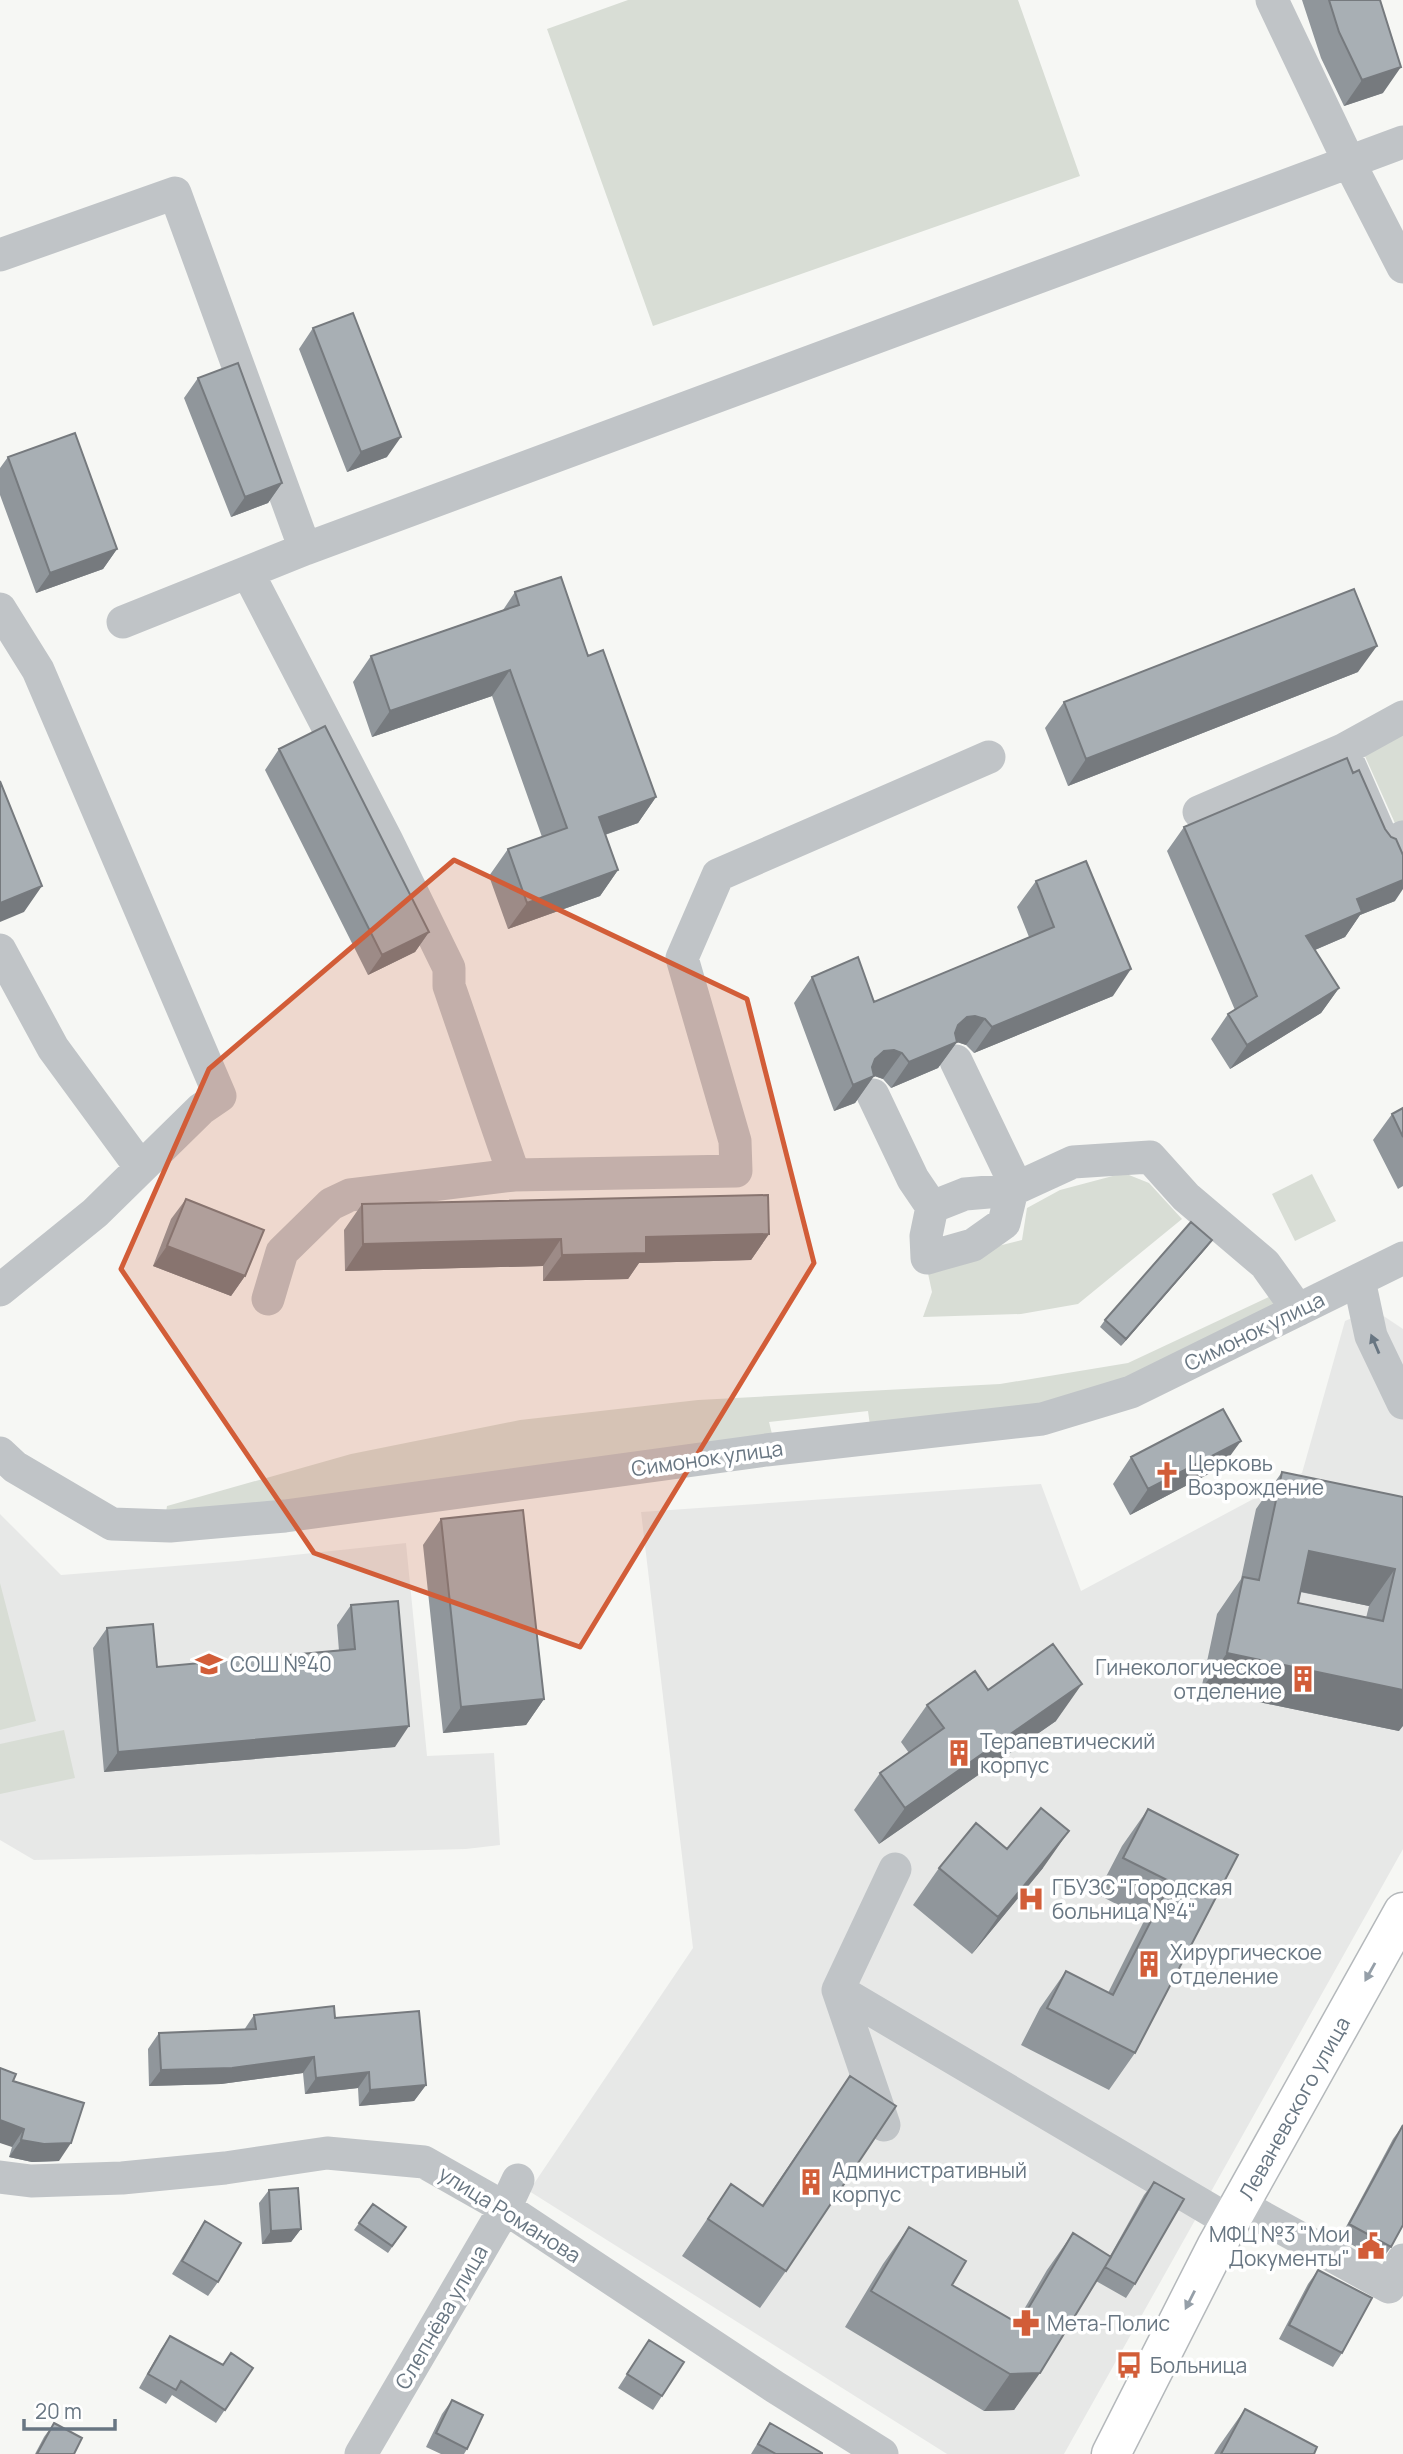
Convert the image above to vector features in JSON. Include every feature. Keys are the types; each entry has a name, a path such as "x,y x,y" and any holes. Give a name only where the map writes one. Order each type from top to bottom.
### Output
{"main road":[{"name":"Леваневского улица","path":"1111,2454 1235,2214 1403,1912"}],"street":[{"path":"1272,0 1349,162 1403,267"},
{"path":"124,622 306,550 1403,142"},
{"path":"0,255 175,193 306,550"},
{"path":"248,573 386,839 449,968 449,986 514,1175"},
{"path":"0,609 38,670 220,1096 201,1109 95,1213 0,1290"},
{"path":"1199,812 1343,750 1403,717"},
{"path":"1343,750 1385,846 1403,837"},
{"path":"268,1299 282,1252 331,1204 350,1195 514,1175 736,1171 735,1141 682,958 718,874 989,757"},
{"path":"0,950 53,1048 141,1168"},
{"path":"873,1095 913,1179 932,1207 926,1236 928,1258 973,1245 1003,1223 1014,1189 956,1061"},
{"path":"932,1207 965,1195 1014,1189 1073,1162 1150,1157 1186,1198 1265,1264 1298,1310"},
{"name":"Симонок улица","path":"0,1453 15,1467 112,1524 170,1526 285,1516 766,1450 1042,1419 1131,1392 1403,1258"},
{"path":"1359,1280 1371,1336 1403,1404"},
{"path":"884,2125 838,1990 895,1869"},
{"path":"838,1990 1235,2214 1390,2287 1403,2260"},
{"name":"улица Романова","path":"0,2177 31,2181 122,2178 225,2168 327,2153 424,2162 511,2194 775,2386 882,2454"},
{"name":"Слепнёва улица","path":"361,2454 511,2194"}],"highlighted area":[{"path":"454,860 747,999 814,1263 580,1647 314,1553 121,1269 209,1069"}],"shaded area":[{"path":"628,0 1018,0 1080,176 653,326 547,29"},
{"path":"1403,732 1403,827 1398,830 1364,754"},
{"path":"1124,1173 1149,1183 1182,1219 1078,1304 1021,1314 923,1317 932,1292 926,1264 1022,1240 1027,1208 1060,1190"},
{"path":"1312,1174 1336,1221 1295,1241 1272,1194"},
{"path":"1275,1294 1285,1309 1130,1386 1040,1412 871,1433 868,1411 769,1422 774,1442 165,1519 167,1506 351,1454 520,1420 698,1400 1000,1384 1128,1363"},
{"name":"ГБУЗС \"Городская больница №4\"","path":"1373,1309 1403,1329 1403,1849 1064,2454 947,2454 529,2191 693,1948 641,1512 1041,1484 1081,1591 1302,1473 1345,1321"},
{"name":"СОШ №40","path":"0,1514 61,1575 238,1561 406,1543 427,1756 494,1753 500,1845 466,1849 34,1860 0,1840"},
{"path":"0,1583 36,1721 0,1730"},
{"path":"64,1730 75,1778 0,1794 0,1744"}],"building":[{"path":"1329,0 1380,0 1401,67 1362,80 1339,32"},
{"path":"353,313 401,437 361,452 313,328"},
{"path":"238,363 282,483 245,497 198,378"},
{"path":"75,433 117,549 50,573 8,457"},
{"path":"561,577 588,656 603,650 656,797 599,817 618,870 527,903 508,849 567,828 510,670 390,711 371,656 519,605 515,592"},
{"path":"1354,589 1377,646 1086,759 1064,702"},
{"path":"325,726 429,932 382,955 279,749"},
{"path":"1347,758 1353,773 1359,770 1385,829 1396,839 1403,855 1403,880 1357,899 1362,912 1306,936 1339,988 1247,1045 1228,1014 1257,996 1184,827"},
{"path":"0,781 42,886 0,903"},
{"path":"1086,861 1131,969 992,1027 985,1019 967,1017 958,1025 955,1033 957,1042 909,1062 902,1053 884,1051 875,1059 872,1067 874,1076 853,1085 812,977 858,957 874,1002 1054,927 1036,881"},
{"path":"1403,1108 1403,1137 1392,1114"},
{"path":"768,1195 769,1234 646,1237 646,1253 562,1255 561,1239 363,1244 362,1204"},
{"path":"186,1199 264,1230 245,1276 167,1246"},
{"path":"1191,1222 1212,1240 1126,1339 1105,1320"},
{"path":"1223,1409 1241,1441 1148,1489 1131,1457"},
{"path":"1282,1472 1403,1497 1403,1690 1227,1653 1243,1577 1259,1580","holes":["1309,1551 1395,1569 1383,1621 1298,1603"]},
{"path":"523,1510 544,1699 461,1707 441,1519"},
{"name":"СОШ №40","path":"398,1601 409,1726 118,1752 107,1628 153,1624 157,1667 355,1649 351,1605"},
{"path":"1053,1644 1082,1684 905,1808 880,1773 944,1728 927,1705 975,1671 988,1690"},
{"path":"1041,1808 1069,1831 998,1917 939,1868 976,1823 1007,1849"},
{"path":"1148,1809 1238,1855 1135,2053 1047,2008 1066,1971 1113,1995 1171,1882 1123,1858"},
{"path":"334,2006 335,2018 419,2011 426,2085 370,2090 369,2072 316,2078 314,2057 232,2068 161,2070 159,2033 256,2029 254,2015"},
{"path":"0,2068 16,2074 13,2081 84,2103 71,2143 44,2144 21,2140 24,2129 0,2120"},
{"name":"Административный корпус","path":"850,2076 896,2106 786,2271 708,2219 731,2184 763,2206"},
{"path":"1403,2125 1403,2225 1391,2247 1349,2224"},
{"path":"1154,2182 1184,2199 1135,2284 1105,2267"},
{"path":"298,2188 301,2229 271,2231 269,2190"},
{"path":"373,2204 406,2227 392,2246 359,2223"},
{"path":"205,2221 241,2243 218,2282 182,2261"},
{"path":"909,2227 966,2261 952,2285 1019,2324 1073,2233 1111,2257 1040,2373 1010,2374 871,2291"},
{"path":"1318,2270 1372,2298 1342,2353 1289,2325"},
{"path":"170,2336 223,2365 231,2353 253,2368 225,2410 181,2381 176,2390 148,2374"},
{"path":"649,2340 684,2362 662,2396 627,2374"},
{"path":"452,2400 483,2415 467,2449 436,2433"},
{"path":"1245,2409 1317,2447 1314,2454 1221,2454"},
{"path":"54,2423 82,2438 74,2454 37,2454"},
{"path":"770,2423 822,2454 776,2454 758,2444"}],"place":[{"name":"Церковь Возрождение","path":"1167,1475"},
{"name":"СОШ №40","path":"209,1664"},
{"name":"Гинекологическое отделение","path":"1303,1679"},
{"name":"Терапевтический корпус","path":"959,1753"},
{"name":"ГБУЗС \"Городская больница №4\"","path":"1031,1899"},
{"name":"Хирургическое отделение","path":"1149,1964"},
{"name":"Административный корпус","path":"811,2182"},
{"name":"МФЦ №3 \"Мои Документы\"","path":"1371,2246"},
{"name":"Мета-Полис","path":"1026,2323"},
{"name":"Больница","path":"1129,2365"}]}
